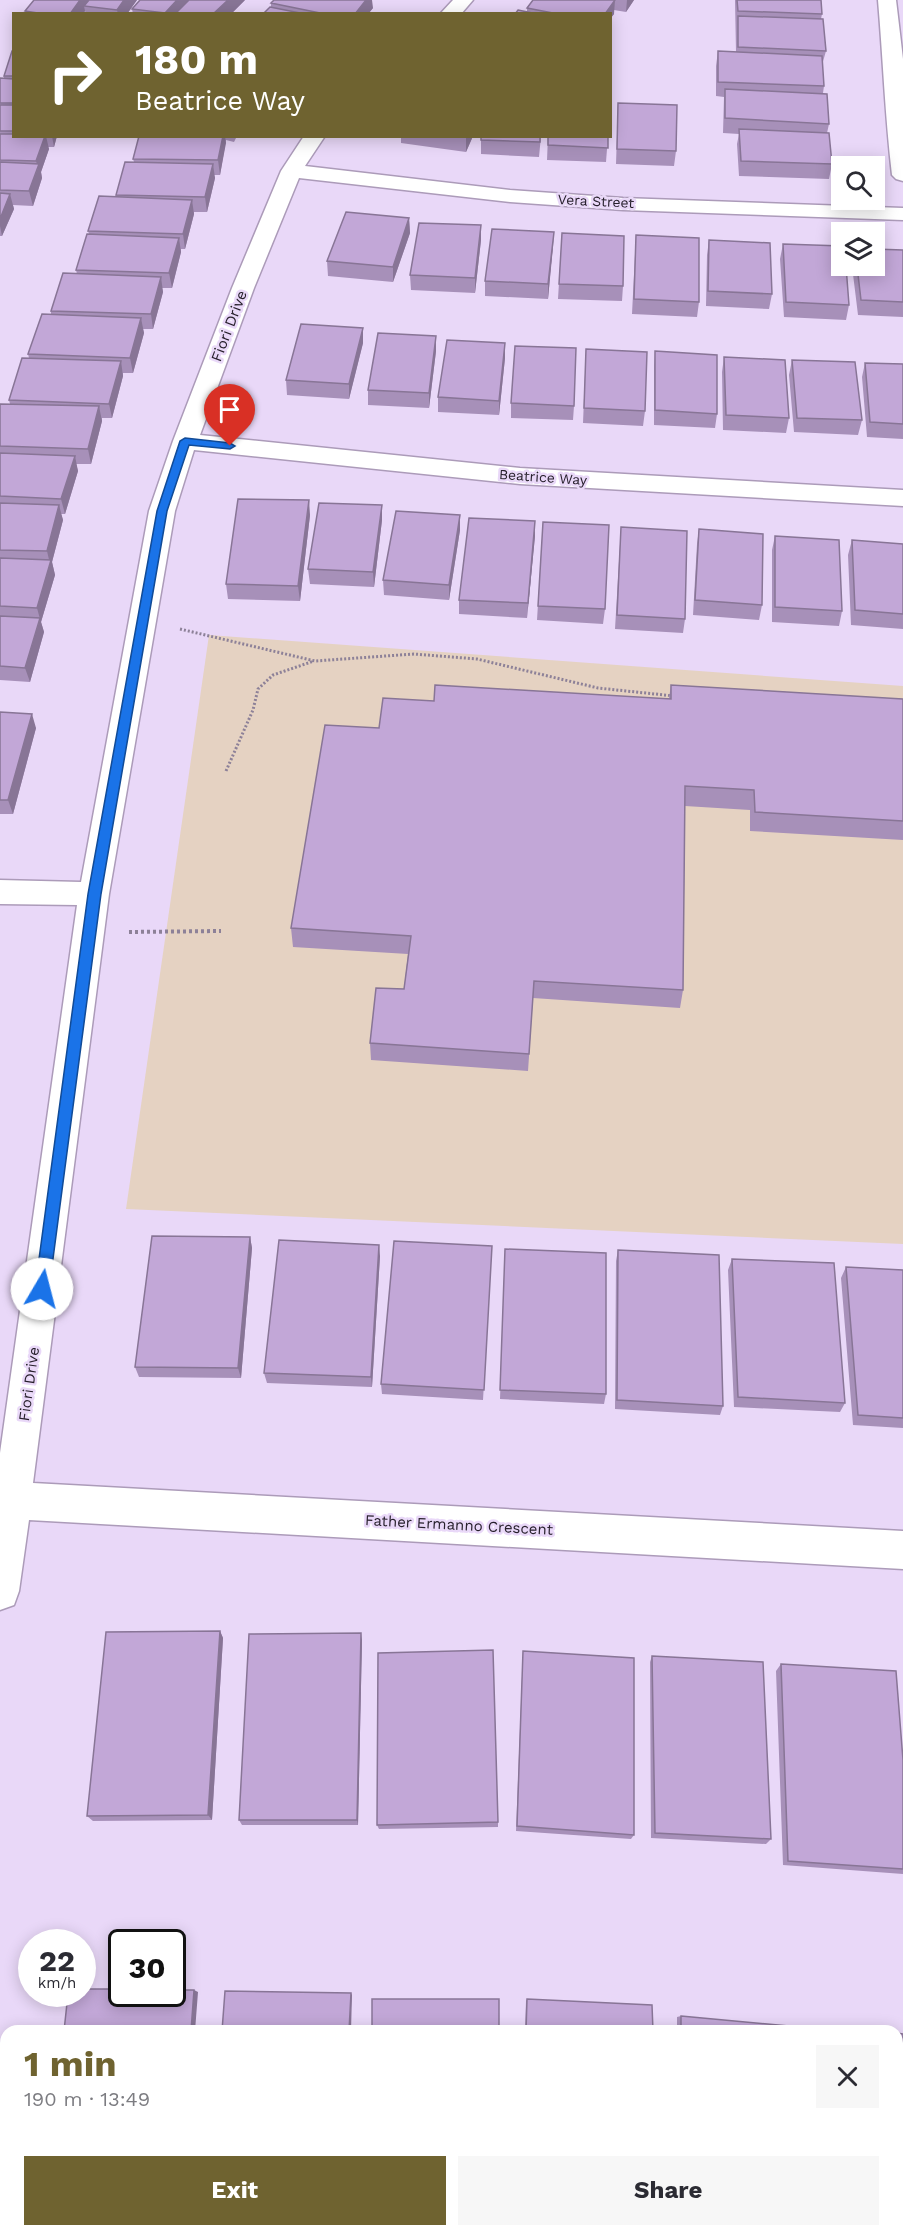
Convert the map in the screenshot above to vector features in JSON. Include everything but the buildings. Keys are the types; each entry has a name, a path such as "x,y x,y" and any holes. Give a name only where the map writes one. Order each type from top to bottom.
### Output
{"street":[{"path":"887,0 894,66 895,112 903,175"},
{"name":"Fiori Drive","path":"0,1591 7,1500 94,894 162,511 185,441 243,288 291,171 314,138"},
{"name":"Vera Street","path":"291,171 510,196 623,204 903,214"},
{"path":"903,204 903,214"},
{"name":"Beatrice Way","path":"185,441 520,476 903,498"},
{"path":"0,892 94,894"},
{"name":"Father Ermanno Crescent","path":"7,1500 903,1550"}],"path":[{"path":"144,613 187,632 315,661"},
{"path":"226,771 253,710 258,690 273,675 315,661 414,654 477,659 598,688 684,697"},
{"path":"89,933 221,931"}],"shaded area":[{"path":"209,635 903,686 903,1244 126,1209"}],"route":[{"path":"42,1289 94,894 162,511 185,441 230,446"}]}
